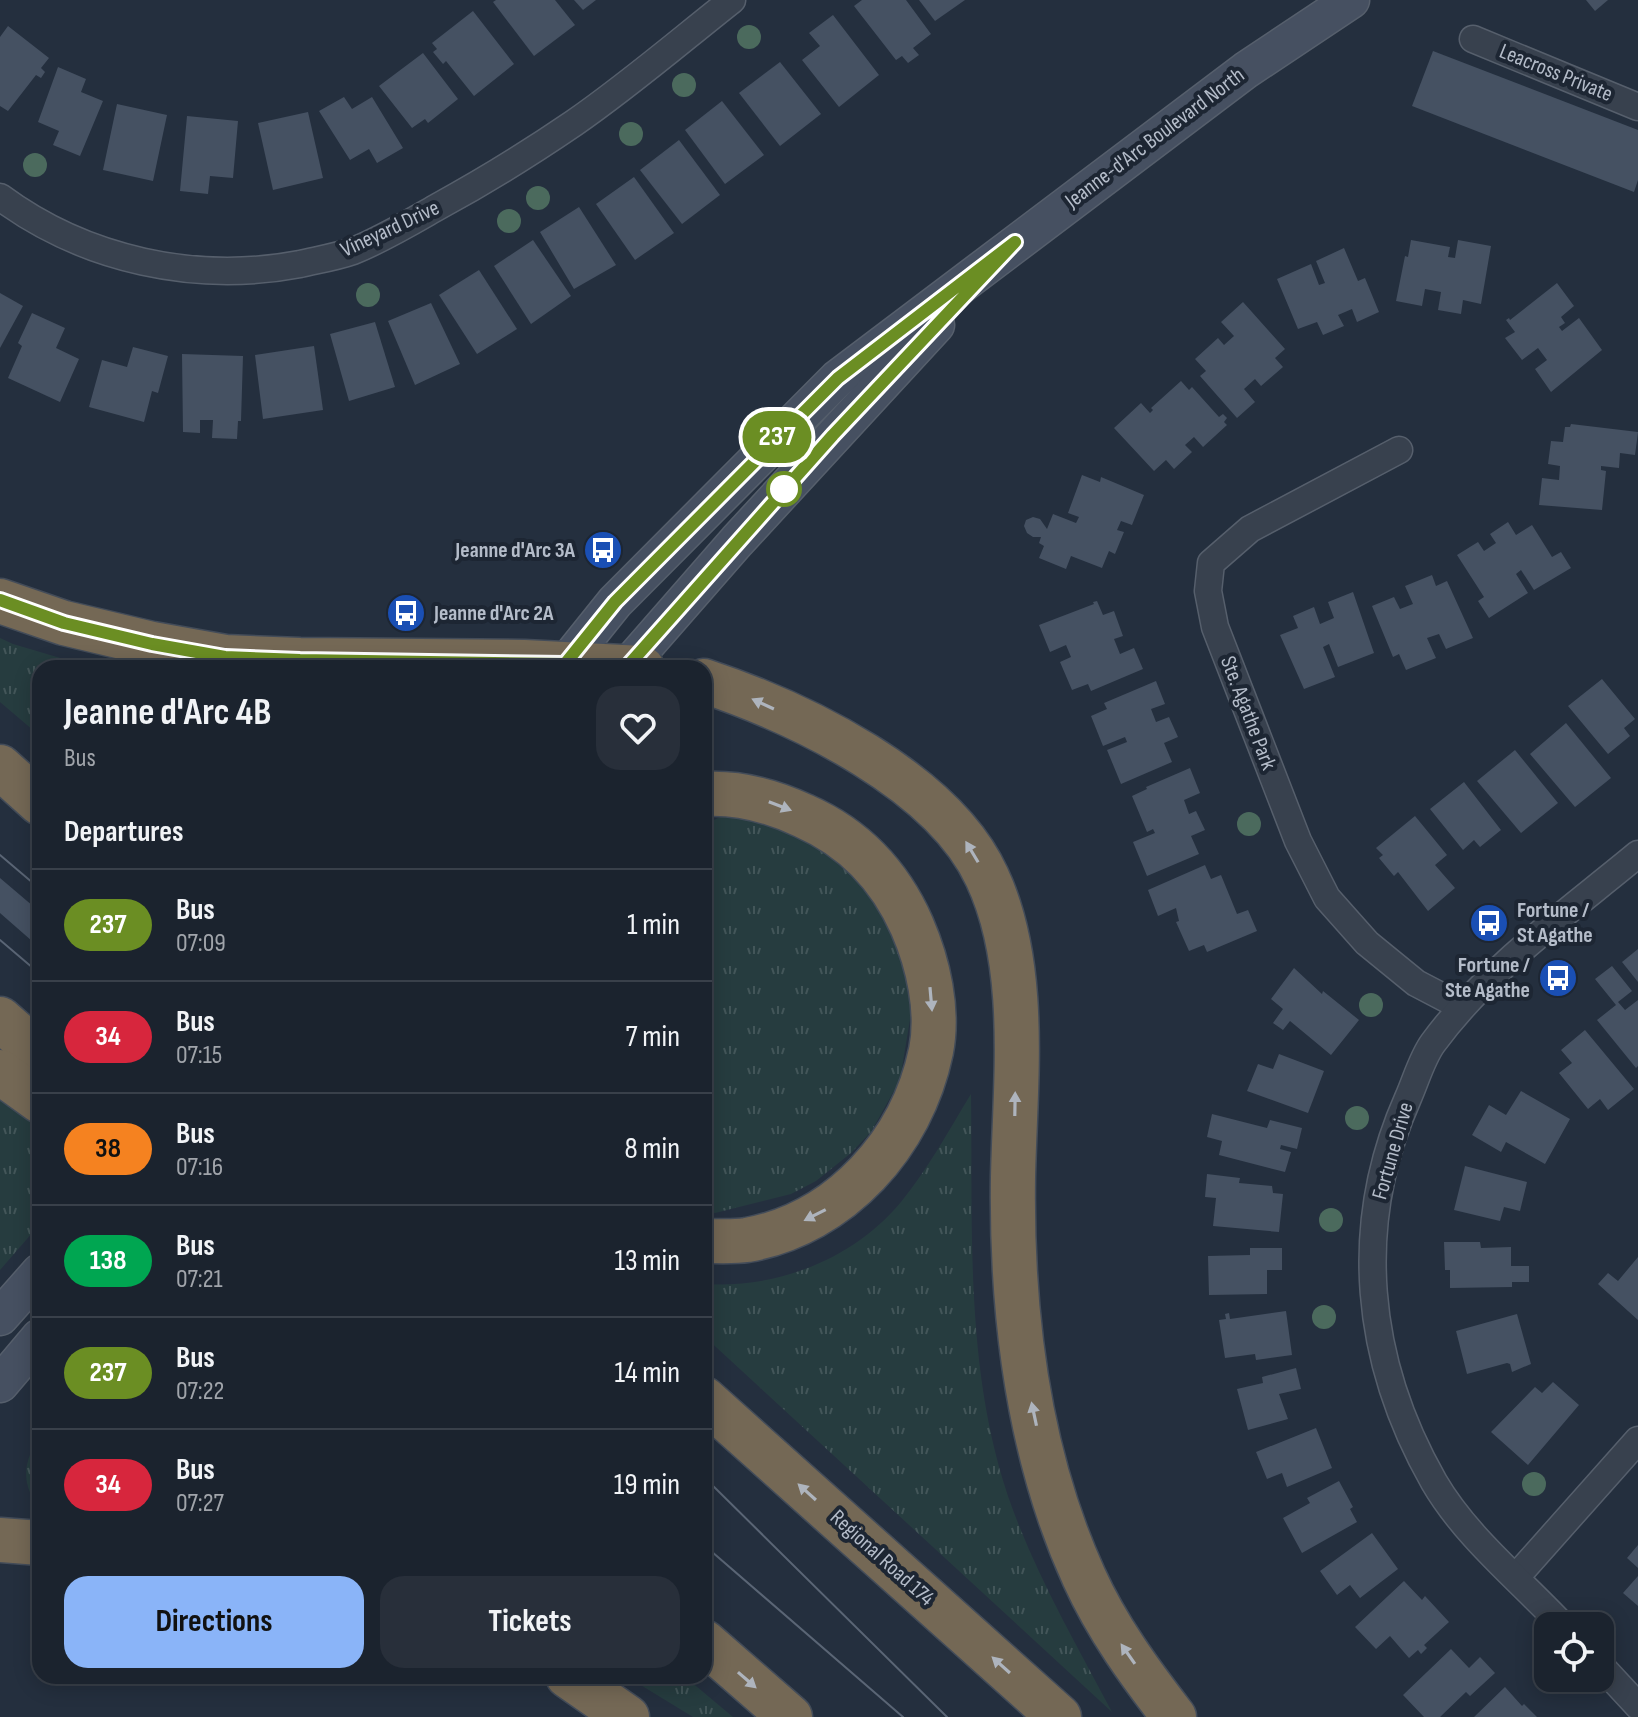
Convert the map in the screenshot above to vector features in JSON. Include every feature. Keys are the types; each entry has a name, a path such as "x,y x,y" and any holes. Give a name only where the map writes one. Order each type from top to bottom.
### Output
{"highway":[{"path":"0,601 64,623 152,644 225,657 300,660"},
{"path":"712,684 791,716 906,783 937,809 966,841 987,877 1003,924 1014,984 1013,1182 1017,1302 1027,1378 1043,1455 1060,1518 1084,1578 1119,1642 1174,1717"},
{"path":"0,764 32,788"},
{"path":"0,764 32,795"},
{"path":"712,794 773,802 816,821 847,840 876,866 902,904 921,948 932,996 931,1049 916,1102 887,1151 860,1184 828,1208 791,1227 746,1240 712,1241"},
{"path":"0,1019 32,1047"},
{"path":"0,1072 32,1095"},
{"name":"Regional Road 174","path":"712,1406 1059,1717"},
{"path":"0,1540 32,1542"},
{"path":"712,1649 790,1717"},
{"path":"580,1684 627,1717"}],"main road":[{"name":"Jeanne-d'Arc Boulevard North","path":"1295,35 1325,0"},
{"name":"Jeanne-d'Arc Boulevard North","path":"568,660 615,602 838,378 1015,242 1295,35 1351,0"},
{"name":"Jeanne-d'Arc Boulevard North","path":"638,660 789,483 1015,242"},
{"path":"0,1317 32,1281"},
{"path":"0,1384 32,1346"}],"street":[{"name":"Vineyard Drive","path":"0,197 23,214 85,244 162,266 204,271 274,269 351,252 469,190 575,122 732,0"},
{"name":"Leacross Private","path":"1473,39 1638,107"},
{"name":"Ste. Agathe Park","path":"1399,450 1250,529 1211,563 1208,591 1215,627 1298,841 1327,898 1379,953 1416,983 1462,1007"},
{"name":"Fortune Drive","path":"1550,1612 1471,1532 1435,1483 1400,1411 1378,1341 1371,1265 1378,1192 1398,1120 1431,1046 1486,981 1638,854"},
{"path":"1516,1577 1638,1440"},
{"path":"1614,1680 1638,1706"}],"green space":[{"path":"0,638 67,660 32,660 32,729 0,702"},
{"path":"728,813 810,834 874,888 915,989 900,1080 871,1132 816,1181 791,1194 715,1213 712,1212 712,821"},
{"path":"0,1088 32,1118 32,1233 0,1270"},
{"path":"971,1094 974,1304 986,1408 997,1460 1013,1510 1035,1562 1112,1712 712,1343 712,1284 759,1281 786,1275 812,1266 861,1240 901,1202"},
{"path":"32,1452 32,1496 26,1473"},
{"path":"639,1684 694,1684 733,1717 693,1717"}],"building":[{"path":"555,0 575,25 534,56 493,2"},
{"path":"574,0 596,0 583,10"},
{"path":"862,0 906,0 931,34 913,48 919,55 908,63 902,56 896,60 854,6"},
{"path":"919,0 965,0 935,21"},
{"path":"1586,0 1608,0 1595,11"},
{"path":"473,11 514,64 474,96 446,61 443,64 433,52 437,49 432,43"},
{"path":"833,15 879,75 839,107 802,60 820,46 809,33"},
{"path":"8,26 49,58 41,68 45,72 41,78 36,75 8,111 0,106 0,37"},
{"path":"1433,51 1638,130 1638,180 1634,192 1412,106"},
{"path":"423,53 458,99 428,123 425,119 412,128 379,86"},
{"path":"780,62 821,114 780,146 739,93"},
{"path":"58,67 86,79 81,92 103,101 80,156 53,145 59,131 38,122"},
{"path":"344,97 352,109 372,97 403,148 377,163 369,149 350,160 319,111"},
{"path":"722,101 764,155 725,184 685,130"},
{"path":"117,104 167,115 153,181 103,170"},
{"path":"308,112 323,178 273,190 258,123"},
{"path":"187,116 238,121 233,178 210,176 208,194 180,191"},
{"path":"679,140 720,195 682,224 640,170"},
{"path":"634,177 674,233 635,260 596,204"},
{"path":"579,207 616,265 574,289 540,232"},
{"path":"533,240 571,296 531,324 494,266"},
{"path":"1411,240 1450,247 1448,257 1455,258 1458,240 1491,246 1481,304 1463,300 1461,314 1438,310 1441,292 1425,289 1422,306 1396,301"},
{"path":"1344,248 1358,281 1365,278 1379,312 1357,322 1352,309 1338,315 1344,326 1323,335 1317,322 1298,329 1277,279 1311,264 1319,285 1325,283 1316,261"},
{"path":"479,270 517,329 477,354 439,295"},
{"path":"1557,283 1574,306 1561,317 1565,323 1559,327 1562,331 1579,318 1602,350 1551,392 1535,369 1547,360 1538,348 1522,360 1505,338 1515,332 1506,320"},
{"path":"0,293 23,306 0,348"},
{"path":"1243,302 1285,349 1275,358 1283,367 1261,386 1255,379 1244,389 1255,402 1237,418 1200,376 1206,371 1195,359 1218,338 1224,345 1234,336 1221,322"},
{"path":"431,303 460,364 415,385 388,321"},
{"path":"32,313 65,328 56,348 79,359 60,402 8,378 22,346 18,343"},
{"path":"375,322 395,387 349,401 330,334"},
{"path":"314,346 323,410 263,419 255,355"},
{"path":"133,347 168,356 158,393 152,391 144,422 89,407 102,360 127,367"},
{"path":"182,354 243,356 241,421 238,421 237,439 212,438 213,420 200,420 200,433 183,432"},
{"path":"1181,381 1189,390 1192,387 1219,417 1223,414 1227,425 1203,447 1194,437 1185,445 1192,452 1174,469 1166,460 1154,471 1114,428 1141,403 1150,413 1151,408"},
{"path":"1571,424 1638,432 1635,455 1620,453 1619,468 1601,466 1601,470 1606,471 1602,510 1539,505 1542,478 1559,480 1560,466 1548,464 1551,441 1563,442 1565,427"},
{"path":"1082,475 1100,482 1101,477 1144,495 1132,525 1121,521 1117,530 1124,532 1115,554 1109,551 1102,568 1071,556 1066,569 1039,558 1044,546 1039,543 1041,537 1033,537 1024,526 1026,520 1033,517 1040,519 1047,529 1053,514 1076,523 1079,517 1068,513"},
{"path":"1508,522 1516,535 1532,525 1552,557 1561,552 1571,568 1534,590 1521,570 1516,574 1528,593 1489,618 1478,601 1484,597 1457,555 1478,542 1484,551 1496,543 1490,534"},
{"path":"1432,575 1436,586 1447,581 1473,638 1446,649 1439,634 1427,638 1436,658 1406,670 1399,654 1393,657 1372,606 1394,597 1400,609 1413,604 1405,586"},
{"path":"1353,592 1374,653 1338,667 1329,644 1323,647 1335,677 1304,689 1280,635 1298,628 1293,616 1314,607 1320,624 1334,618 1328,602"},
{"path":"1097,601 1103,615 1114,611 1123,636 1114,639 1120,654 1134,648 1143,669 1091,691 1088,684 1072,690 1060,662 1071,657 1066,645 1050,652 1039,625"},
{"path":"1602,679 1635,719 1624,728 1630,736 1608,754 1568,706"},
{"path":"1156,681 1165,704 1151,709 1156,722 1169,717 1178,737 1164,743 1172,762 1121,784 1107,750 1127,742 1125,737 1103,746 1091,716 1107,709 1104,703"},
{"path":"1566,723 1611,778 1575,807 1530,754"},
{"path":"1515,750 1558,803 1521,833 1477,781"},
{"path":"1190,768 1200,793 1184,800 1189,814 1196,811 1205,830 1191,836 1199,854 1147,876 1133,842 1155,833 1153,829 1147,832 1132,796"},
{"path":"1464,782 1501,830 1480,847 1474,840 1463,850 1430,809"},
{"path":"1415,816 1447,855 1435,865 1455,888 1428,911 1398,872 1394,876 1379,858 1383,855 1376,848"},
{"path":"1205,865 1211,879 1221,875 1237,914 1248,910 1257,931 1207,952 1204,945 1189,951 1176,922 1179,921 1176,908 1158,916 1148,890"},
{"path":"0,878 32,905 32,941 0,913"},
{"path":"1638,949 1638,982 1622,962"},
{"path":"1612,966 1632,991 1618,1002 1625,1010 1638,1000 1636,1068 1597,1020 1616,1005 1595,979"},
{"path":"1294,968 1322,994 1323,991 1359,1020 1331,1055 1290,1021 1283,1030 1273,1023 1283,1009 1271,999"},
{"path":"1585,1030 1634,1089 1608,1110 1600,1099 1588,1109 1559,1073 1572,1063 1561,1050"},
{"path":"1279,1054 1324,1071 1308,1113 1247,1091 1258,1064 1273,1069"},
{"path":"1521,1091 1570,1119 1545,1164 1506,1142 1501,1152 1472,1135 1489,1105 1506,1115"},
{"path":"1212,1114 1267,1128 1270,1120 1302,1128 1297,1149 1281,1145 1280,1149 1291,1152 1285,1172 1219,1155 1222,1141 1207,1137"},
{"path":"1465,1166 1527,1182 1520,1211 1504,1207 1500,1221 1454,1210"},
{"path":"1207,1174 1240,1178 1239,1183 1272,1186 1273,1193 1283,1194 1279,1232 1213,1226 1216,1198 1205,1197"},
{"path":"1444,1242 1480,1242 1481,1248 1511,1247 1511,1266 1529,1266 1529,1282 1512,1282 1512,1287 1450,1288 1450,1270 1445,1270"},
{"path":"1250,1248 1282,1248 1282,1270 1267,1270 1267,1294 1209,1295 1208,1256 1250,1255"},
{"path":"1638,1257 1638,1320 1598,1284 1608,1273 1618,1281"},
{"path":"1286,1311 1292,1355 1256,1360 1255,1354 1225,1358 1219,1320 1226,1319 1225,1314 1229,1313 1230,1319"},
{"path":"1517,1314 1531,1364 1512,1372 1507,1363 1467,1374 1456,1331"},
{"path":"1296,1368 1301,1389 1279,1394 1288,1419 1248,1430 1237,1389 1263,1383 1262,1377"},
{"path":"1553,1382 1579,1405 1528,1465 1491,1432 1535,1387 1542,1393"},
{"path":"1316,1428 1332,1468 1287,1487 1282,1473 1267,1479 1256,1452"},
{"path":"1339,1481 1357,1522 1302,1553 1283,1518 1310,1503 1307,1498"},
{"path":"1372,1533 1398,1569 1360,1598 1350,1585 1337,1595 1320,1571"},
{"path":"1638,1545 1638,1568 1627,1558"},
{"path":"1638,1576 1638,1606 1623,1593"},
{"path":"1404,1581 1422,1600 1425,1596 1449,1622 1424,1645 1427,1648 1421,1654 1418,1650 1409,1658 1390,1636 1376,1649 1355,1627"},
{"path":"1451,1649 1469,1668 1480,1657 1495,1673 1470,1696 1466,1692 1440,1717 1424,1717 1403,1695"},
{"path":"1505,1687 1522,1706 1524,1704 1537,1717 1474,1717"}],"tram line":[{"path":"0,855 32,882"},
{"path":"0,940 32,967"},
{"path":"712,1485 947,1717"},
{"path":"712,1552 903,1717"}],"bus line":[{"name":"237","path":"568,660 615,602 838,378 1015,242 833,435 633,660"},
{"name":"237","path":"0,600 64,623 152,644 225,657 300,660"}],"place":[{"name":"Jeanne d'Arc 3A","path":"603,550"},
{"name":"Jeanne d'Arc 2A","path":"406,613"},
{"name":"Fortune / St Agathe","path":"1489,923"},
{"name":"Fortune / Ste Agathe","path":"1558,978"}]}
